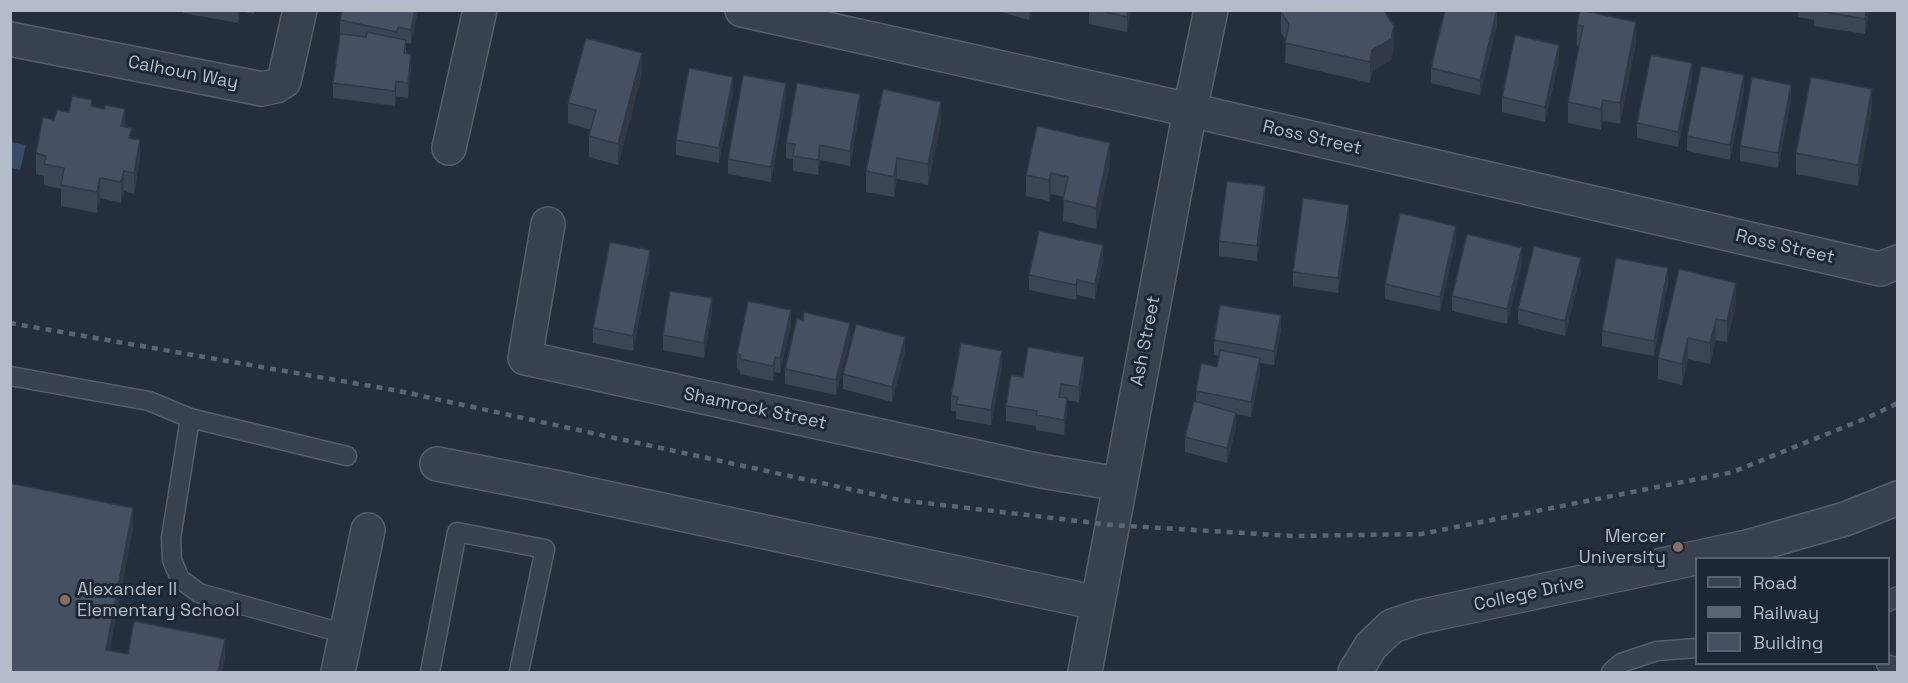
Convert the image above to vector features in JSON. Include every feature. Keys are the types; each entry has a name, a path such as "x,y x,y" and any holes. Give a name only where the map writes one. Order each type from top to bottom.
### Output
{"street":[{"name":"Calhoun Way","path":"10,39 262,89 276,86 284,81 300,10"},
{"path":"449,148 480,10"},
{"name":"Ross Street","path":"742,10 1889,265"},
{"name":"Ash Street","path":"1085,672 1190,110 1212,10"},
{"name":"Shamrock Street","path":"548,224 525,358 1041,471 1119,484"},
{"path":"437,464 1098,603"},
{"name":"College Drive","path":"1700,557 1747,547 1845,519 1898,498"},
{"path":"338,672 368,530"},
{"name":"College Drive","path":"1355,672 1371,646 1392,626 1419,617 1695,558"}],"lane":[{"path":"10,376 149,401 189,418 347,456"},
{"path":"189,418 171,538 172,560 180,579 199,593 346,634"},
{"path":"430,672 457,532 545,549 519,672"},
{"path":"1611,672 1621,663 1657,651 1695,648"}],"water":[{"path":"11,142 26,145 20,170 11,168"}],"building":[{"path":"342,10 415,10 411,30 398,27 397,32 340,20"},
{"path":"1097,10 1128,10 1127,17"},
{"path":"1282,10 1384,10 1394,26 1391,39 1372,50 1370,62 1285,43 1289,25"},
{"path":"1445,10 1497,10 1480,80 1431,68"},
{"path":"1580,10 1636,22 1620,103 1603,100 1601,109 1568,102 1583,26 1577,25"},
{"path":"1814,10 1866,10 1865,19"},
{"path":"367,32 406,40 404,53 411,54 408,83 396,81 395,91 333,83 340,34 366,37"},
{"path":"1515,35 1559,45 1545,107 1502,97"},
{"path":"586,38 642,53 618,144 589,136 596,110 568,103"},
{"path":"1651,55 1692,63 1678,132 1637,123"},
{"path":"1701,66 1744,75 1730,145 1687,136"},
{"path":"689,68 733,77 719,148 676,140"},
{"path":"743,75 786,83 771,167 728,159"},
{"path":"1752,77 1791,85 1778,153 1740,146"},
{"path":"1811,77 1872,89 1858,165 1796,153"},
{"path":"797,83 860,94 850,151 820,145 818,160 793,156 795,144 786,143"},
{"path":"883,89 941,102 928,164 897,158 894,177 866,171"},
{"path":"72,96 92,100 91,106 105,109 105,105 125,109 121,126 132,128 129,138 140,140 134,173 124,171 121,182 100,178 97,192 61,185 64,168 44,164 46,156 36,153 43,117 54,120 57,110 69,112"},
{"path":"1037,126 1110,143 1096,208 1063,200 1068,177 1051,173 1049,180 1026,175"},
{"path":"1227,181 1265,186 1257,246 1219,241"},
{"path":"1303,198 1349,205 1338,278 1293,272"},
{"path":"1400,213 1456,226 1440,297 1385,284"},
{"path":"1039,231 1103,245 1095,284 1077,280 1076,285 1029,275"},
{"path":"1467,234 1522,248 1507,309 1452,296"},
{"path":"610,242 650,250 633,336 593,328"},
{"path":"1534,246 1581,258 1565,321 1518,309"},
{"path":"1616,258 1668,268 1654,341 1602,331"},
{"path":"1679,269 1736,283 1727,321 1716,319 1710,343 1688,338 1682,364 1658,358"},
{"path":"670,291 712,298 704,343 663,335"},
{"path":"748,301 791,310 780,358 775,357 773,366 740,359 741,355 737,354"},
{"path":"1220,305 1281,315 1274,351 1214,340"},
{"path":"804,312 850,323 836,380 785,369 797,318 803,320"},
{"path":"856,324 905,337 892,387 843,374"},
{"path":"961,343 1002,351 991,410 956,404 958,397 951,396"},
{"path":"1028,347 1084,357 1079,387 1061,384 1059,397 1067,398 1064,420 1036,415 1037,411 1006,406 1011,375 1023,377"},
{"path":"1220,350 1260,358 1251,402 1196,391 1201,363 1217,367"},
{"path":"1194,401 1236,413 1227,448 1185,437"},
{"name":"Alexander II Elementary School","path":"10,483 133,508 106,650 128,654 134,621 225,639 218,672 10,672"}],"railway":[{"path":"10,323 399,391 900,500 1112,525 1293,536 1421,534 1733,472 1898,403"}],"place":[{"name":"Mercer University","path":"1678,547"},
{"name":"Alexander II Elementary School","path":"65,600"}]}
